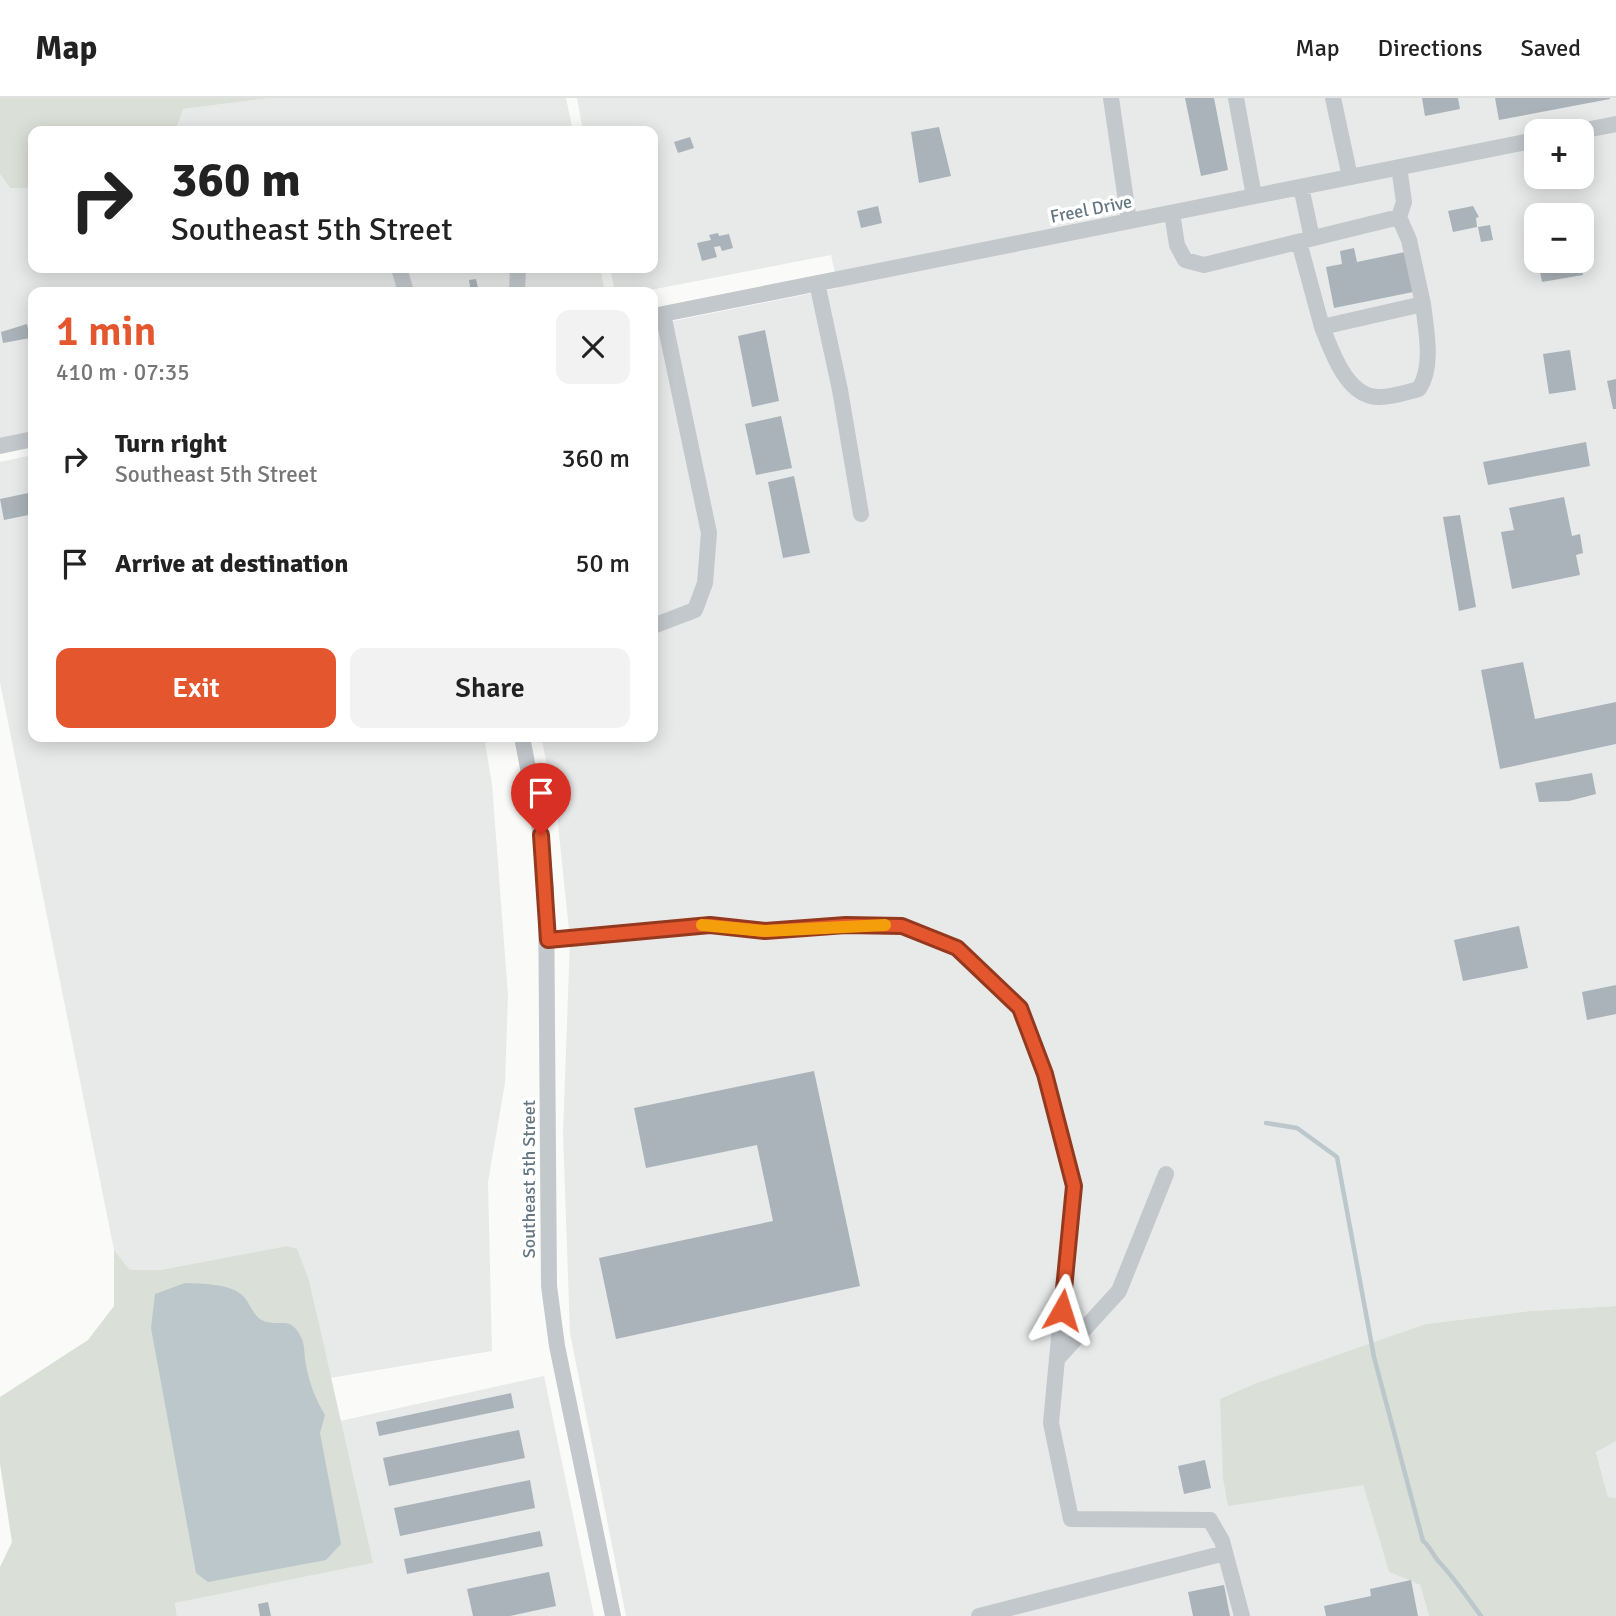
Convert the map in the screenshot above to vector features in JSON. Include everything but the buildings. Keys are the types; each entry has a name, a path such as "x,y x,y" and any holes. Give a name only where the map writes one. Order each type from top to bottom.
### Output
{"street":[{"path":"1111,98 1129,221"},
{"path":"1236,98 1254,196"},
{"path":"1334,98 1350,177"},
{"path":"1594,128 1616,124"},
{"name":"Freel Drive","path":"658,315 1524,142"},
{"path":"1301,187 1306,240 1322,327 1336,363 1360,391 1379,398 1419,389 1425,379 1427,337 1423,304 1409,240 1399,217 1404,202 1399,167"},
{"path":"1172,213 1177,245 1185,260 1204,265 1399,217"},
{"path":"817,283 840,390 861,514"},
{"path":"1322,327 1423,304"},
{"path":"658,315 709,533 705,583 695,610 658,624"},
{"path":"0,446 28,440"},
{"name":"Southeast 5th Street","path":"523,742 541,835 548,940 549,1286 557,1346 613,1616"},
{"path":"548,940 710,925 765,931 846,925 902,926 957,948 1020,1008 1045,1074 1074,1186 1051,1423 1070,1519 1210,1520 1225,1553 1242,1616"},
{"path":"1057,1359 1119,1291 1166,1174"},
{"path":"979,1616 1225,1553"}],"shaded area":[{"path":"0,98 270,98 183,109 177,126 28,126 28,188 10,188 0,174"},
{"path":"269,98 566,98 572,126 177,126 182,109"},
{"path":"577,98 1616,98 1616,1306 1529,1311 1426,1324 1349,1352 1363,1485 1389,1572 1420,1585 1429,1616 626,1616 570,1333 563,1134 570,940 556,805 542,742 658,742 658,324 838,288 831,255 658,287 614,287 611,273 658,273 658,126 582,126"},
{"path":"0,174 10,188 28,188 28,273 601,273 604,287 28,287 28,440 0,446"},
{"path":"28,456 28,742 485,742 492,784 508,995 505,1083 488,1182 492,1351 330,1378 309,1280 287,1246 160,1270 130,1270 114,1250 0,682 0,462"},
{"path":"287,1246 297,1249 309,1280 373,1563 175,1603 177,1616 0,1616 0,1567 12,1542 0,1464 0,1397 88,1340 114,1306 114,1250 130,1270 160,1270"},
{"path":"185,1283 230,1288 245,1298 258,1318 267,1322 287,1323 294,1327 302,1339 309,1378 325,1415 320,1433 341,1544 326,1560 208,1582 196,1573 151,1328 155,1294"},
{"path":"1616,1306 1616,1441 1596,1452 1608,1497 1616,1498 1616,1616 1429,1616 1420,1585 1389,1572 1363,1485 1228,1506 1223,1478 1220,1399 1257,1383 1426,1324 1529,1311"},
{"path":"544,1376 594,1616 177,1616 175,1603 372,1563 340,1421"},
{"path":"1616,1441 1616,1498 1608,1497 1596,1451"}],"waterway":[{"path":"1266,1123 1297,1128 1337,1157 1374,1357 1423,1541 1481,1616"}],"slow traffic":[{"path":"702,925 765,931 885,925"}],"route":[{"path":"541,835 548,940 710,925 765,931 846,925 902,926 957,948 1020,1008 1045,1074 1074,1186 1062,1310"}]}
